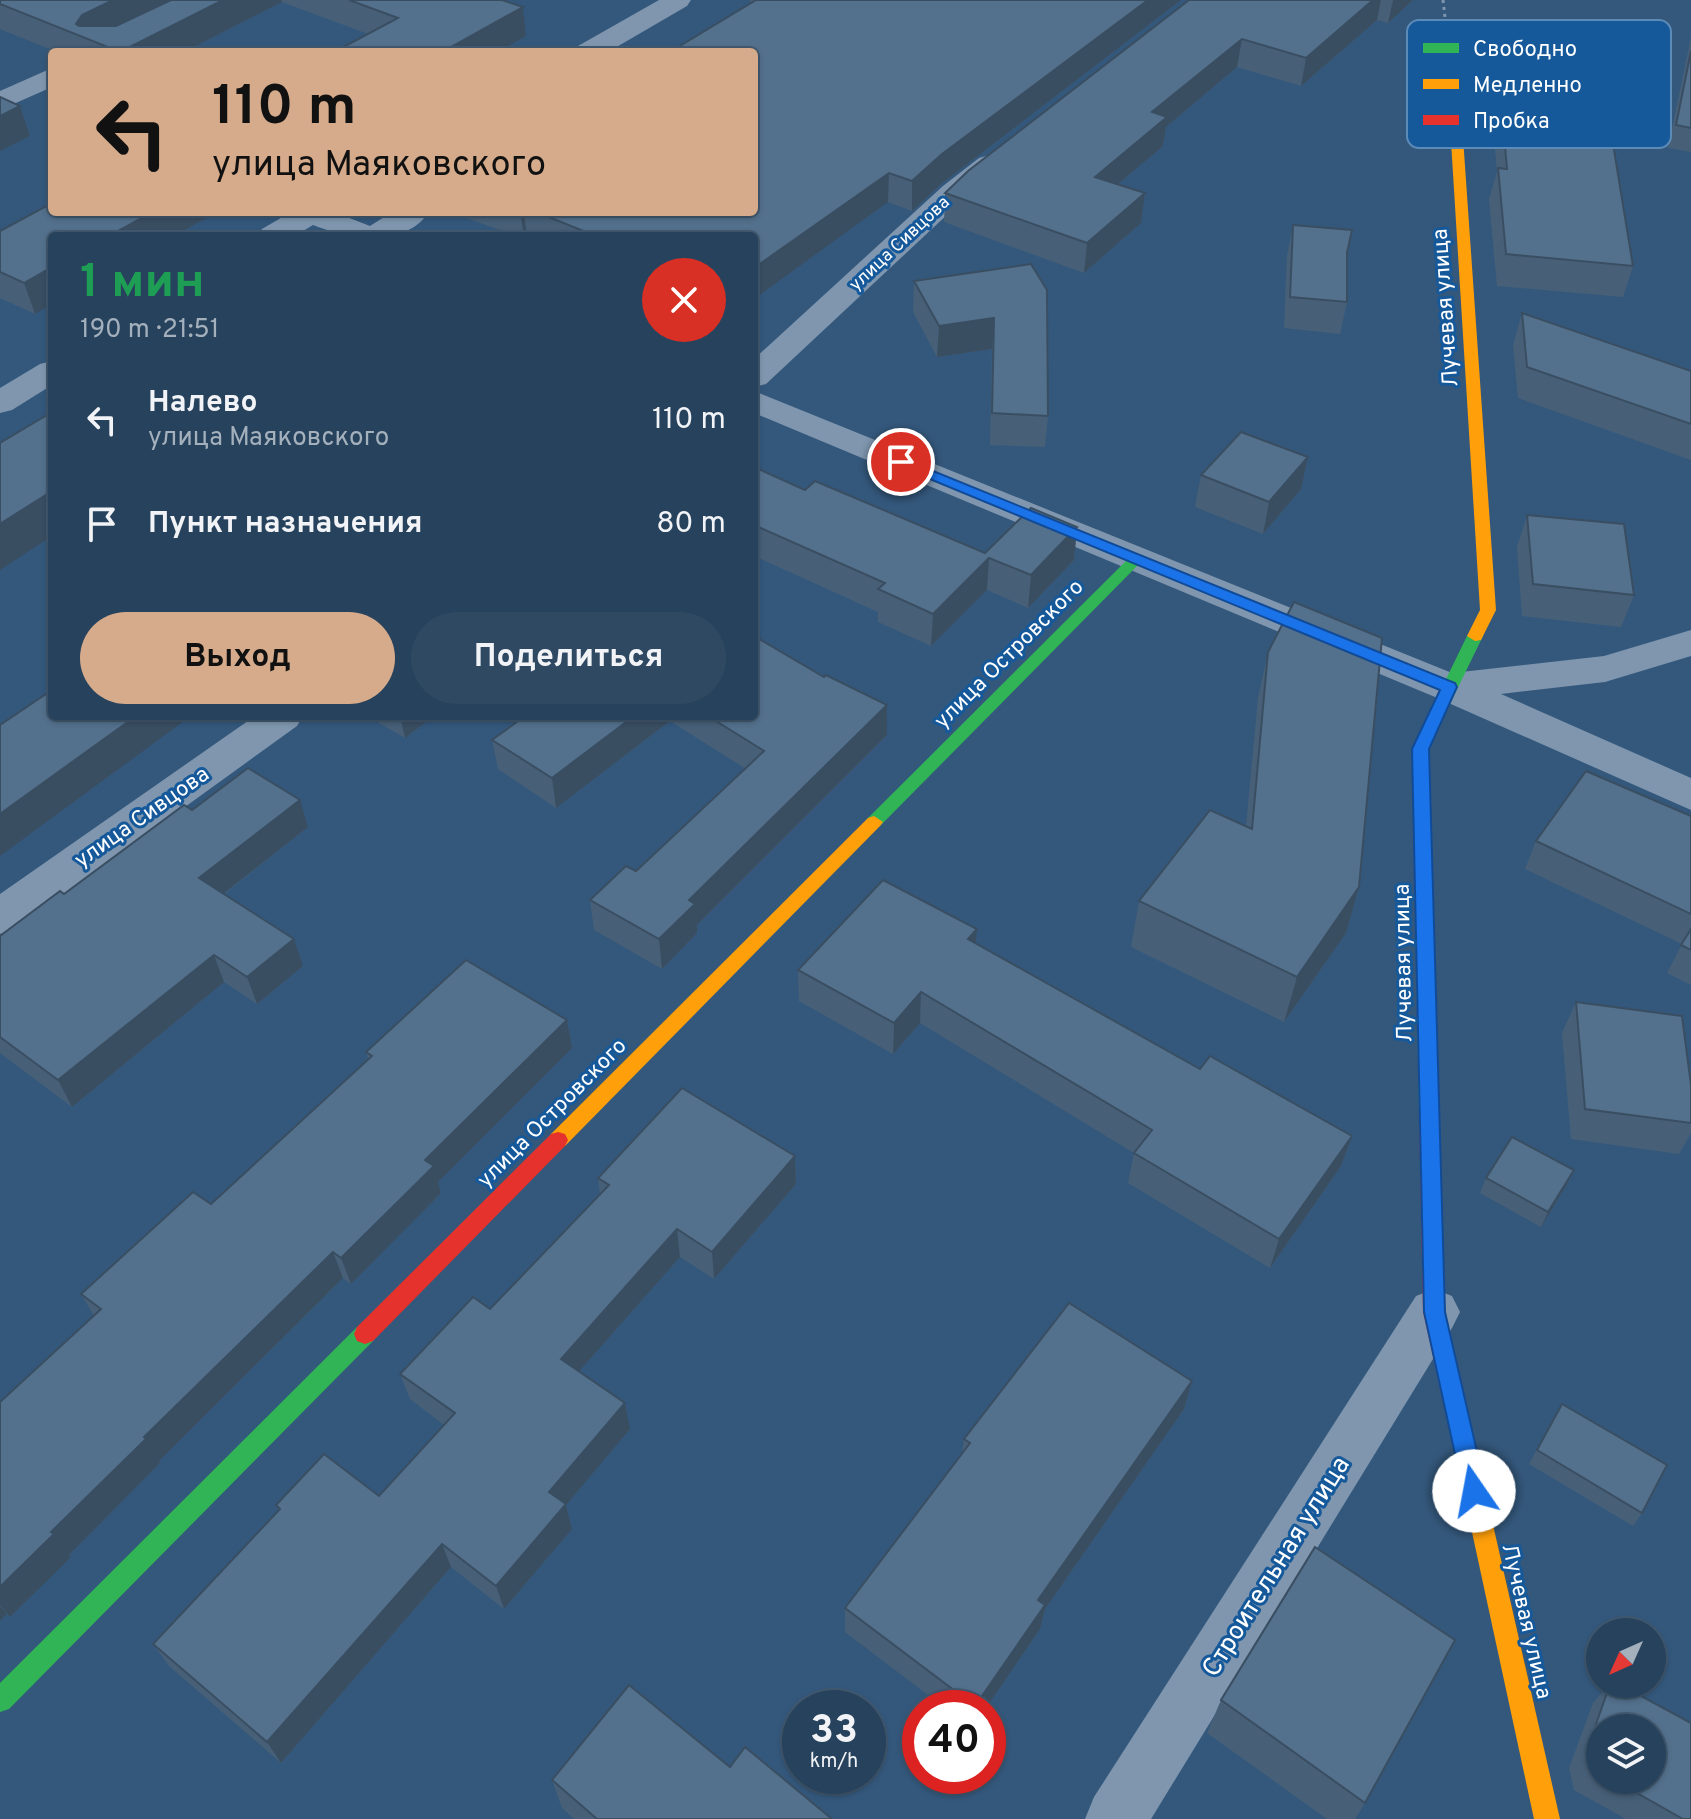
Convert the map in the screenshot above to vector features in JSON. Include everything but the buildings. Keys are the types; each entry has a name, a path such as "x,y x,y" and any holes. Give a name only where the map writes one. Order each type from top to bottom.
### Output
{"street":[{"path":"595,48 678,0"},
{"path":"5,95 48,78"},
{"path":"5,95 48,108"},
{"name":"улица Сивцова","path":"758,373 954,192 1016,144"},
{"name":"Лучевая улица","path":"1458,148 1488,610 1420,749 1434,1312 1547,1819"},
{"path":"279,232 304,216"},
{"path":"320,216 361,232"},
{"path":"378,232 407,216"},
{"path":"0,403 48,373"},
{"path":"758,403 1449,687 1691,795"},
{"name":"улица Островского","path":"0,1700 1136,559"},
{"path":"1449,687 1605,669 1691,643"},
{"name":"улица Сивцова","path":"0,917 277,720"},
{"name":"Строительная улица","path":"1116,1819 1434,1312"}],"path":[{"path":"1443,0 1445,20"}],"traffic: fast":[{"path":"874,822 1136,559"},
{"path":"1429,1111 1420,749 1475,636"},
{"path":"0,1700 365,1334"}],"traffic: slow":[{"path":"1458,148 1488,610 1475,636"},
{"path":"558,1140 874,822"},
{"path":"1470,1472 1547,1819"}],"traffic: jam":[{"path":"1429,1111 1434,1312 1470,1472"},
{"path":"365,1334 558,1140"}],"route":[{"path":"901,462 1449,687 1420,749 1434,1312 1474,1491"}]}
